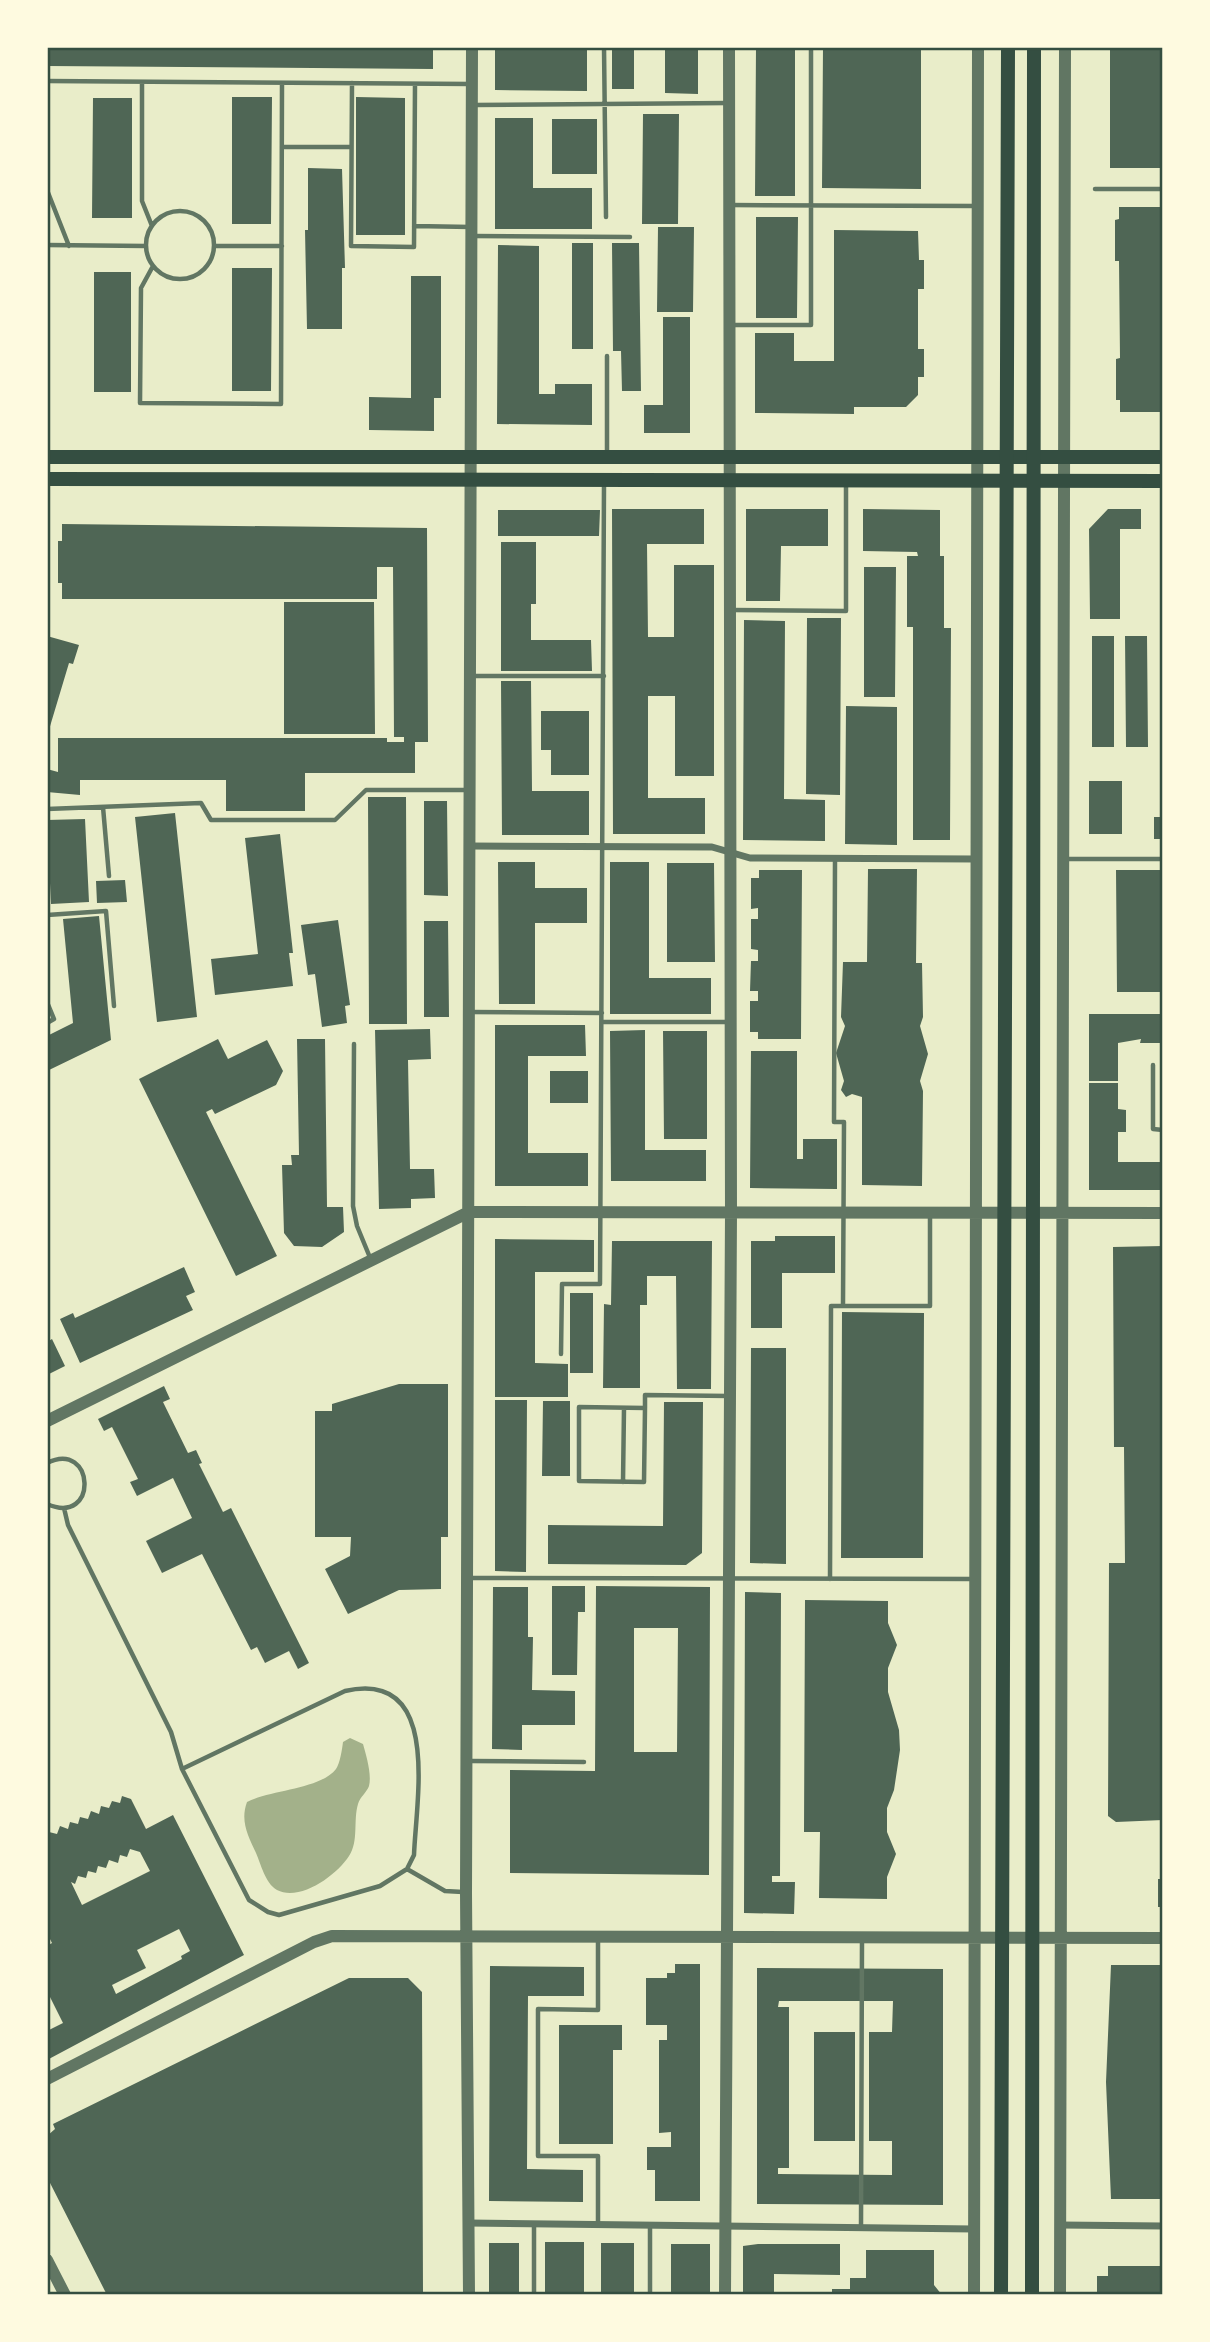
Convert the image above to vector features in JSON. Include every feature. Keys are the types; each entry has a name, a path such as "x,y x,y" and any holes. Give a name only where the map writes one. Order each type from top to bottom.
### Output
{"main road":[{"path":"1001,2295 1008,47"},
{"path":"1032,2295 1034,47"},
{"path":"47,457 1163,457"},
{"path":"47,479 1163,481"}],"street":[{"path":"468,2295 466,1893 472,47"},
{"path":"725,2295 731,1213 729,47"},
{"path":"974,2295 978,47"},
{"path":"1060,2295 1065,47"},
{"path":"470,846 712,847 750,858 976,859"},
{"path":"47,1421 469,1212 1163,1213"},
{"path":"47,2079 323,1939 1163,1938"},
{"path":"468,2222 974,2229"},
{"path":"1060,2225 1163,2226"},
{"path":"47,2260 65,2295"}],"lane":[{"path":"604,47 606,217"},
{"path":"729,325 811,326 811,47"},
{"path":"47,81 472,84"},
{"path":"142,82 142,201 152,226"},
{"path":"153,266 141,288 141,403 281,404 282,83"},
{"path":"352,83 351,246 414,247 415,83"},
{"path":"472,105 729,103"},
{"path":"282,146 351,147"},
{"path":"1095,190 1163,189"},
{"path":"47,190 69,246"},
{"path":"729,205 978,206"},
{"path":"188,211 209,226 214,246 205,269 189,278 171,278 153,266 146,246 152,226 168,213 188,211"},
{"path":"414,226 630,237"},
{"path":"47,245 146,246"},
{"path":"214,246 282,246"},
{"path":"607,356 607,457"},
{"path":"561,1354 562,1284 600,1284 604,480"},
{"path":"729,610 846,611 846,480"},
{"path":"471,676 604,676"},
{"path":"47,809 201,803 211,820 335,821 366,790 470,790"},
{"path":"103,807 109,876"},
{"path":"835,858 834,1122 844,1122 843,1306"},
{"path":"1063,859 1163,859"},
{"path":"47,915 106,911 114,1006"},
{"path":"47,1002 54,1020 47,1023"},
{"path":"470,1012 602,1013"},
{"path":"602,1022 731,1022"},
{"path":"354,1044 353,1206 357,1226 372,1261"},
{"path":"1153,1065 1153,1129 1163,1130"},
{"path":"830,1579 831,1306 930,1306 930,1213"},
{"path":"645,1408 579,1408 579,1481 644,1482 645,1408 645,1395 730,1396"},
{"path":"623,1482 624,1408"},
{"path":"47,1463 64,1459 72,1461 83,1472 85,1491 73,1505 64,1508 47,1504"},
{"path":"64,1508 68,1525 171,1732 182,1769 241,1890 249,1900 268,1912 279,1914 380,1886 407,1869 414,1854 418,1740 412,1720 401,1703 387,1693 373,1689 345,1691 182,1769"},
{"path":"468,1578 976,1579"},
{"path":"467,1761 584,1762"},
{"path":"407,1869 445,1891 466,1893"},
{"path":"598,1938 598,2010 538,2009 538,2156 598,2157 598,2224"},
{"path":"861,2228 862,1938"},
{"path":"534,2223 534,2295"},
{"path":"650,2225 650,2295"}],"shaded area":[{"path":"350,1738 363,1744 370,1776 369,1786 358,1804 352,1850 336,1871 317,1885 296,1892 277,1890 266,1878 248,1834 244,1816 247,1802 329,1776 336,1769 343,1742"}],"building":[{"path":"47,47 344,47 344,50 433,47 433,69 47,66"},
{"path":"495,47 587,47 587,91 495,90"},
{"path":"612,47 634,47 634,89 612,89"},
{"path":"665,47 698,47 698,94 665,93"},
{"path":"756,47 795,47 795,196 755,196"},
{"path":"823,47 921,47 921,189 822,188"},
{"path":"1110,47 1163,47 1163,168 1110,168"},
{"path":"232,97 272,97 271,224 232,224"},
{"path":"356,97 405,98 405,235 356,235"},
{"path":"93,98 132,98 132,218 92,218"},
{"path":"643,114 679,114 678,224 642,224"},
{"path":"495,118 533,118 533,188 592,188 592,229 495,229"},
{"path":"552,119 597,119 597,174 552,174"},
{"path":"308,168 342,169 345,268 342,268 342,329 307,329 305,230 308,230"},
{"path":"1119,207 1163,207 1163,412 1120,412 1120,400 1116,400 1116,359 1120,358 1119,261 1115,261 1115,220 1119,219"},
{"path":"756,217 798,217 797,318 756,318"},
{"path":"658,227 694,227 693,312 657,312"},
{"path":"834,230 918,231 919,260 924,260 924,289 918,289 918,349 924,349 924,377 918,377 918,395 906,407 854,407 854,414 755,413 755,333 794,333 794,361 834,361"},
{"path":"572,243 593,243 593,349 572,349"},
{"path":"612,243 639,243 641,391 622,391 621,351 613,351"},
{"path":"498,245 539,246 539,394 555,394 555,384 592,384 592,425 497,424"},
{"path":"232,268 272,268 271,391 232,391"},
{"path":"94,272 131,272 131,392 94,392"},
{"path":"411,276 441,276 441,398 434,398 434,431 369,430 369,397 411,398"},
{"path":"663,317 690,317 690,433 644,433 644,405 663,405"},
{"path":"612,509 704,509 704,544 647,544 648,637 674,637 674,565 714,565 714,776 675,776 675,696 648,696 648,798 705,798 705,834 613,834"},
{"path":"746,509 828,509 828,546 781,546 780,601 746,601"},
{"path":"863,509 940,510 940,556 944,556 944,628 951,628 950,840 913,840 913,627 907,627 907,556 918,556 917,552 863,551"},
{"path":"1108,509 1141,509 1141,529 1120,529 1120,619 1090,619 1089,529"},
{"path":"498,510 600,510 599,536 498,536"},
{"path":"62,524 427,528 428,742 415,742 415,773 305,773 305,811 226,811 226,780 80,780 80,795 47,792 47,769 58,772 58,738 387,738 387,742 404,742 404,737 394,737 393,567 377,567 377,599 62,599 62,583 58,583 58,541 62,541"},
{"path":"501,542 536,542 536,604 531,604 531,640 591,640 592,671 501,671"},
{"path":"864,567 896,567 895,697 864,697"},
{"path":"284,602 374,602 375,734 284,734"},
{"path":"807,618 841,618 840,795 806,794"},
{"path":"744,620 785,621 784,799 825,800 825,841 743,840"},
{"path":"47,636 79,645 73,664 69,663 48,733"},
{"path":"1092,636 1114,636 1114,747 1092,747"},
{"path":"1125,636 1147,636 1148,747 1126,747"},
{"path":"501,681 531,681 532,791 589,791 589,835 502,835"},
{"path":"846,706 897,707 897,845 845,844"},
{"path":"541,711 589,711 589,775 551,775 551,750 541,750"},
{"path":"1089,781 1122,781 1122,834 1089,834"},
{"path":"368,797 406,797 407,1024 369,1024"},
{"path":"424,801 447,801 448,896 424,895"},
{"path":"175,813 197,1017 157,1022 135,817"},
{"path":"1154,817 1163,817 1163,839 1154,839"},
{"path":"85,819 89,902 51,904 47,820"},
{"path":"280,834 293,953 289,953 293,986 215,995 211,959 258,954 245,838"},
{"path":"498,862 535,862 535,888 587,888 587,923 535,923 535,1004 499,1004"},
{"path":"610,862 649,862 649,978 711,978 711,1014 610,1014"},
{"path":"667,863 714,863 715,962 667,962"},
{"path":"868,869 917,869 916,963 922,963 923,1017 920,1026 928,1054 920,1081 923,1091 922,1186 862,1185 862,1097 852,1094 846,1097 841,1090 844,1081 836,1053 845,1026 841,1017 843,962 867,962"},
{"path":"759,870 802,870 801,1039 758,1039 758,1032 750,1032 750,1001 758,1001 758,991 750,991 751,961 758,961 758,950 751,949 751,919 758,919 758,908 751,909 751,878 759,878"},
{"path":"1116,870 1163,870 1163,992 1117,992"},
{"path":"125,880 127,902 97,903 96,881"},
{"path":"99,916 111,1040 47,1071 47,1036 73,1023 63,919"},
{"path":"338,920 350,1005 345,1006 347,1023 322,1027 315,974 308,975 301,925"},
{"path":"424,921 448,921 449,1017 424,1017"},
{"path":"1089,1014 1163,1014 1163,1043 1140,1043 1141,1039 1118,1043 1118,1081 1089,1081"},
{"path":"495,1025 585,1025 586,1056 528,1056 528,1153 588,1153 588,1186 495,1186"},
{"path":"430,1029 431,1059 408,1060 410,1169 434,1169 435,1198 411,1199 411,1208 379,1209 375,1030"},
{"path":"645,1030 645,1150 706,1150 706,1181 611,1181 610,1031"},
{"path":"663,1031 707,1031 707,1139 664,1139"},
{"path":"218,1039 228,1059 267,1040 283,1071 276,1085 215,1114 212,1109 206,1112 277,1256 236,1276 139,1079"},
{"path":"297,1039 325,1039 327,1207 343,1207 344,1232 322,1247 294,1246 284,1233 282,1165 292,1165 291,1155 299,1155"},
{"path":"751,1051 797,1051 797,1159 803,1159 803,1139 837,1139 837,1189 750,1188"},
{"path":"550,1071 588,1071 588,1103 550,1103"},
{"path":"1089,1083 1118,1083 1118,1109 1126,1110 1126,1132 1118,1132 1118,1162 1163,1162 1163,1190 1089,1190"},
{"path":"775,1236 835,1236 835,1273 782,1273 782,1328 751,1328 751,1241 775,1241"},
{"path":"495,1239 594,1240 594,1272 535,1272 535,1363 568,1364 568,1397 495,1397"},
{"path":"612,1241 712,1241 711,1389 677,1389 676,1276 647,1276 647,1305 640,1305 640,1388 603,1388 604,1304 611,1305"},
{"path":"1163,1246 1163,1820 1116,1822 1108,1816 1109,1563 1125,1563 1124,1447 1114,1447 1113,1247"},
{"path":"184,1267 195,1292 186,1296 193,1310 80,1363 60,1319 73,1313 75,1318"},
{"path":"570,1293 593,1293 593,1373 570,1373"},
{"path":"842,1312 924,1313 923,1558 841,1558"},
{"path":"52,1339 65,1366 47,1375 47,1342"},
{"path":"751,1348 786,1348 786,1564 750,1563"},
{"path":"399,1384 448,1384 448,1537 441,1537 441,1589 399,1590 348,1614 325,1569 350,1556 351,1537 315,1537 315,1411 332,1411 332,1404"},
{"path":"164,1386 170,1399 163,1402 188,1453 196,1450 202,1463 199,1464 223,1512 231,1508 309,1663 298,1669 289,1651 265,1663 257,1647 251,1650 202,1554 162,1573 146,1541 192,1518 173,1478 137,1496 130,1482 138,1479 112,1427 104,1431 98,1419"},
{"path":"495,1400 527,1400 526,1572 495,1571"},
{"path":"543,1401 570,1401 570,1476 542,1476"},
{"path":"664,1402 703,1402 702,1553 686,1565 548,1564 548,1525 663,1526"},
{"path":"552,1586 585,1586 585,1612 578,1612 577,1675 552,1675"},
{"path":"596,1586 710,1587 709,1875 510,1873 510,1770 595,1771","holes":["634,1628 678,1628 677,1752 634,1752"]},
{"path":"493,1587 528,1587 528,1637 533,1637 532,1690 575,1691 575,1725 522,1725 522,1750 492,1749"},
{"path":"745,1592 781,1593 780,1876 772,1876 772,1882 795,1882 794,1914 744,1913"},
{"path":"805,1600 888,1601 888,1623 897,1645 888,1668 888,1692 899,1730 900,1750 894,1790 887,1808 887,1832 896,1854 887,1877 887,1899 819,1898 820,1832 804,1832"},
{"path":"122,1796 131,1799 146,1829 173,1815 244,1955 47,2060 47,2031 63,2023 47,1991 47,1946 52,1943 47,1933 47,1838 49,1832 57,1834 60,1826 68,1829 70,1822 78,1824 80,1817 88,1819 91,1811 99,1814 101,1806 109,1808 112,1801 120,1803","holes":["130,1849 140,1852 150,1871 82,1905 71,1882 75,1884 78,1876 86,1878 88,1871 96,1873 98,1866 106,1868 109,1860 118,1863 120,1855 127,1857","179,1929 190,1951 181,1956 182,1959 116,1994 112,1985 146,1968 137,1950"]},
{"path":"1158,1879 1163,1879 1163,1907 1158,1907"},
{"path":"675,1964 700,1964 700,2201 655,2201 655,2170 647,2170 647,2147 671,2147 671,2132 659,2133 659,2040 667,2040 667,2025 646,2025 646,1978 667,1978 667,1973 675,1973"},
{"path":"1111,1965 1163,1965 1163,2199 1111,2199 1106,2082"},
{"path":"490,1966 584,1967 584,1996 528,1996 527,2169 583,2170 583,2202 489,2201"},
{"path":"757,1968 943,1969 943,2205 757,2204","holes":["779,2001 893,2001 892,2032 869,2032 869,2141 892,2141 892,2175 778,2174 778,2168 789,2168 789,2007 778,2007"]},
{"path":"349,1978 408,1978 422,1992 423,2295 107,2295 47,2177 47,2136 55,2129 53,2124"},
{"path":"559,2025 622,2025 622,2050 613,2050 613,2144 559,2144"},
{"path":"814,2032 855,2032 855,2141 814,2141"},
{"path":"545,2242 584,2242 584,2295 545,2295"},
{"path":"489,2243 519,2243 519,2295 489,2295"},
{"path":"601,2243 634,2243 634,2295 601,2295"},
{"path":"671,2244 710,2244 710,2295 671,2295"},
{"path":"840,2244 840,2275 774,2274 774,2295 743,2295 743,2246"},
{"path":"866,2250 934,2250 934,2285 942,2295 832,2295 832,2289 850,2289 850,2278 866,2278"},
{"path":"1108,2266 1163,2266 1163,2295 1097,2295 1097,2276 1108,2276"}]}
